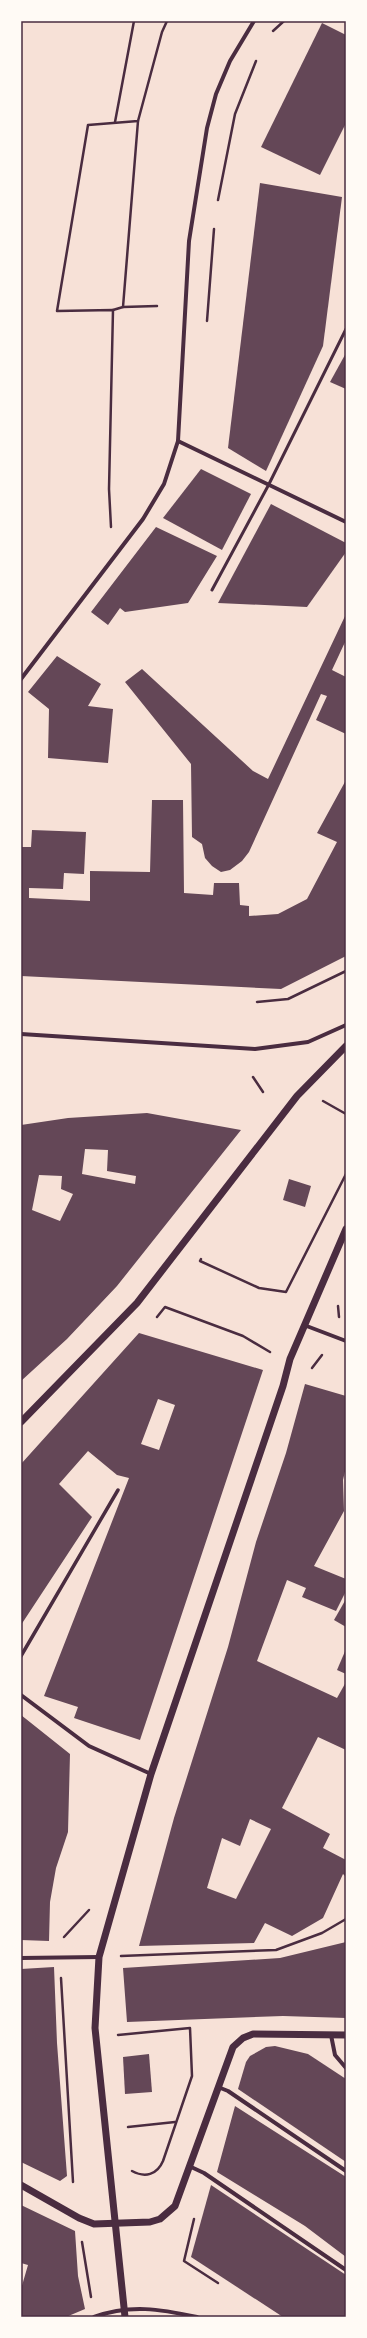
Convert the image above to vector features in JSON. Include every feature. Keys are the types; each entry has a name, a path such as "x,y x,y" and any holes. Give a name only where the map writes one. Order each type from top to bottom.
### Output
{"street":[{"path":"21,679 143,520 164,484 178,441 188,241 206,128 216,94 230,61 254,21"},
{"path":"178,441 268,486 346,522"},
{"path":"21,1034 255,1049 308,1042 346,1025"},
{"path":"21,1422 119,1324 137,1303 297,1096 346,1046"},
{"path":"125,2317 95,2028 99,1957 151,1774 283,1386 290,1359 346,1229"},
{"path":"304,1326 346,1341"},
{"path":"21,1656 118,1490"},
{"path":"21,1695 89,1746 151,1774"},
{"path":"21,1958 99,1957"},
{"path":"21,2185 94,2224 150,2222 160,2219 169,2214 175,2206 233,2046 243,2038 253,2034 346,2035"},
{"path":"331,2035 334,2055 346,2068"},
{"path":"217,2087 228,2092 346,2171"},
{"path":"189,2166 204,2173 346,2270"},
{"path":"94,2317 124,2309 160,2309 197,2317"}],"lane":[{"path":"212,590 268,486 346,329"}],"path":[{"path":"115,122 134,21"},
{"path":"123,307 138,121 162,32 167,21"},
{"path":"270,34 284,21"},
{"path":"217,206 235,114 257,59"},
{"path":"138,121 88,125 57,311 113,310 123,307 156,306"},
{"path":"206,328 214,221"},
{"path":"112,528 109,489 113,310"},
{"path":"257,1002 288,999 346,971"},
{"path":"253,1077 263,1092"},
{"path":"318,1107 327,1095"},
{"path":"322,1101 346,1114"},
{"path":"204,1255 200,1261 259,1288 286,1292 346,1174"},
{"path":"338,1301 339,1319 346,1316"},
{"path":"157,1317 165,1307 243,1336 274,1354"},
{"path":"311,1369 322,1355"},
{"path":"59,1942 89,1909 91,1902"},
{"path":"99,1957 276,1950 322,1933 346,1919"},
{"path":"61,1975 73,2182"},
{"path":"115,2027 115,2035 190,2028 192,2076 175,2122 163,2162 155,2172 144,2175 132,2170 128,2166"},
{"path":"123,2128 175,2122"},
{"path":"194,2217 184,2261 218,2283"},
{"path":"82,2238 86,2274 94,2317"}],"building":[{"path":"322,23 346,35 346,123 320,175 261,147"},
{"path":"260,183 342,197 323,346 266,471 228,448"},
{"path":"346,353 346,389 330,382"},
{"path":"201,469 251,494 222,550 163,518"},
{"path":"271,504 346,543 346,552 307,607 218,603"},
{"path":"156,527 217,556 188,603 125,612 120,608 108,625 91,612"},
{"path":"346,614 346,640 332,670 346,677 346,734 316,720 327,696 321,694 249,852 242,861 230,870 221,872 212,866 205,858 202,844 192,837 191,764 125,682 142,669 253,771 268,779"},
{"path":"57,656 101,684 88,706 113,709 108,763 48,758 49,709 28,692"},
{"path":"346,780 346,956 281,989 21,976 21,847 31,847 32,830 86,832 84,874 64,873 63,889 29,888 29,898 90,901 90,871 150,872 152,800 183,800 184,893 213,895 214,883 239,883 240,905 249,906 249,916 278,914 307,899 337,842 317,833"},
{"path":"147,1113 241,1130 117,1286 67,1339 21,1381 21,1125 68,1118","holes":["85,1149 108,1150 107,1171 136,1176 135,1184 82,1174","39,1175 62,1176 61,1189 73,1194 60,1221 32,1210"]},
{"path":"289,1179 311,1186 305,1207 283,1200"},
{"path":"139,1333 263,1370 140,1740 74,1718 78,1707 44,1696 129,1478 117,1475 88,1451 59,1484 92,1517 21,1625 21,1464","holes":["158,1399 175,1405 159,1450 141,1444"]},
{"path":"305,1384 346,1396 346,1467 343,1480 344,1511 314,1566 346,1579 346,1591 336,1611 302,1597 306,1588 287,1580 257,1661 337,1698 346,1682 346,1750 318,1737 282,1808 330,1834 323,1848 346,1860 346,1877 343,1874 323,1918 292,1936 265,1923 254,1943 139,1946 174,1818 228,1647 256,1542 286,1453","holes":["250,1819 271,1829 236,1899 207,1888 222,1838 240,1846"]},
{"path":"346,1599 346,1627 334,1620"},
{"path":"346,1649 346,1674 337,1670"},
{"path":"21,1715 70,1754 68,1832 56,1868 50,1902 49,1941 21,1940"},
{"path":"346,1942 346,2018 283,2016 127,2022 123,1968 280,1958"},
{"path":"54,1967 57,2043 67,2176 60,2181 21,2162 21,1969"},
{"path":"275,2046 308,2054 346,2079 346,2162 238,2089 246,2062 250,2056 266,2047"},
{"path":"149,2054 152,2092 125,2094 123,2057"},
{"path":"235,2106 346,2177 346,2257 305,2226 217,2172"},
{"path":"211,2185 346,2275 346,2317 283,2317 191,2257"},
{"path":"21,2205 75,2231 78,2276 85,2309 66,2317 21,2317 21,2289 28,2265 21,2263"}]}
